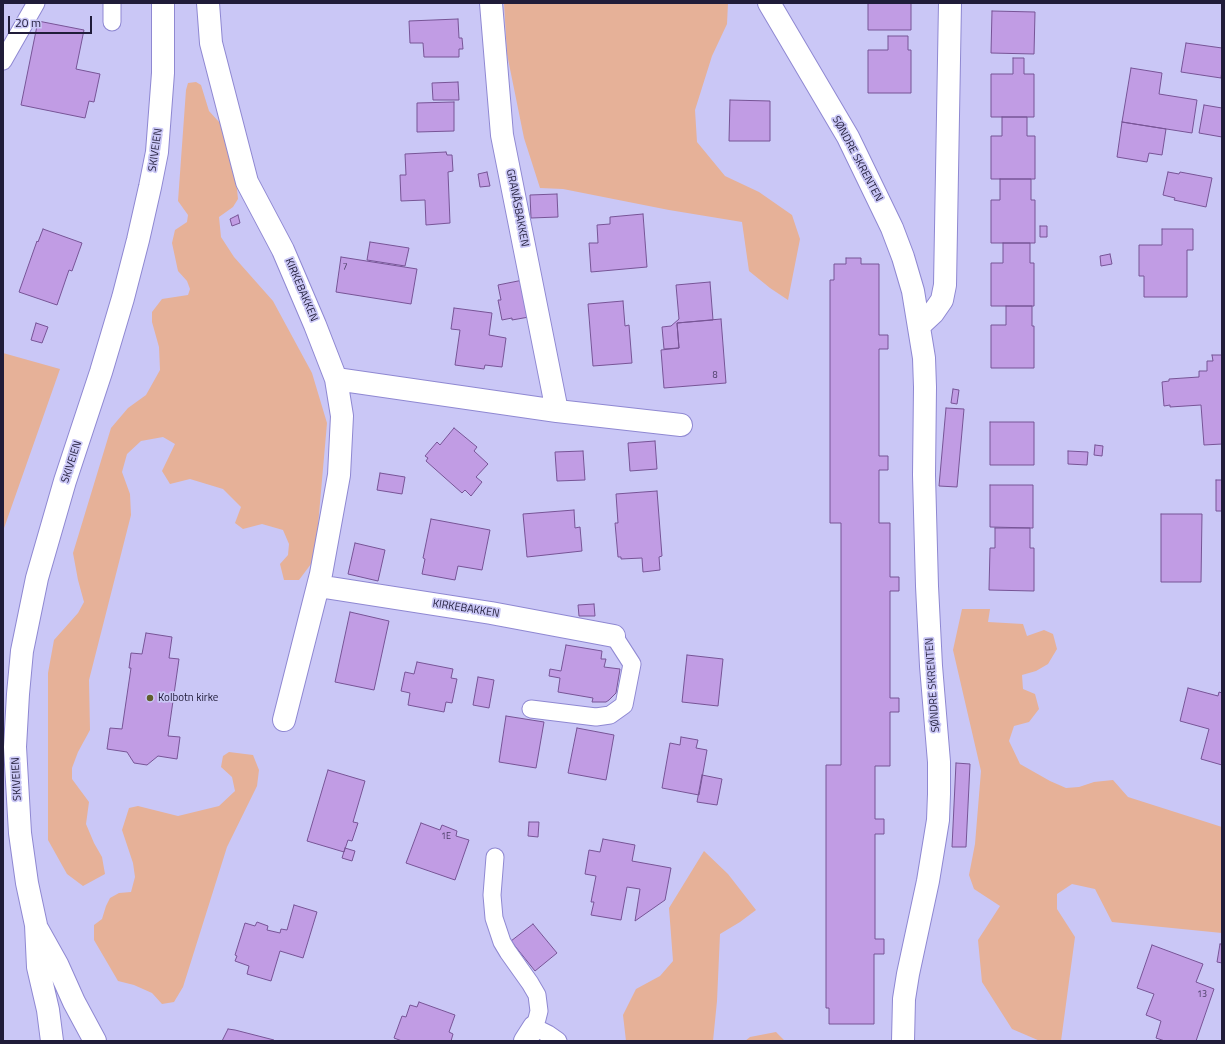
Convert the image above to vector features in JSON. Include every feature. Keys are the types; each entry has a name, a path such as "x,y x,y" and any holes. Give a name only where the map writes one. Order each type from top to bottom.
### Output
{"street":[{"name":"SKIVEIEN","path":"52,1041 48,1010 38,967 36,925 27,883 20,833 15,747 22,652 39,571 65,481 101,372 123,298 150,187 157,152 163,73 164,3"},
{"name":"KIRKEBAKKEN","path":"208,3 211,43 247,182 283,250 315,325 336,379 342,416 339,475 318,586 284,720"},
{"name":"GRANÅSBAKKEN","path":"491,3 502,135 557,411"},
{"name":"SØNDRE SKRENTEN","path":"769,3 848,137 892,228 909,277 924,358 926,574 931,666 939,762 939,794 938,820 928,881 904,999 903,1041"},
{"path":"919,326 933,313 942,300 945,285 950,3"},
{"path":"336,379 557,411 681,425"},
{"name":"KIRKEBAKKEN","path":"318,586 491,613 614,636"},
{"name":"SKIVEIEN","path":"36,925 95,1041"}],"lane":[{"path":"3,61 36,3"},
{"path":"112,3 112,22"},
{"path":"531,710 596,717 610,715 624,705 632,664 614,636"},
{"path":"495,857 492,896 494,918 505,947 530,983 537,996 539,1011 537,1019 529,1034 548,1034 558,1041"}],"shaded area":[{"path":"504,3 728,3 727,24 712,56 695,110 697,142 725,176 759,192 792,215 800,239 788,300 749,271 742,222 669,210 563,189 540,188 524,138 507,54"},
{"path":"196,82 201,85 209,111 220,123 236,179 238,199 233,207 219,217 221,237 234,257 273,301 312,373 327,423 317,537 311,564 299,580 284,580 280,564 288,555 289,544 283,530 262,524 243,529 235,523 241,507 223,489 190,479 170,484 162,471 175,444 163,437 141,441 127,454 122,472 130,494 131,515 89,680 90,730 78,752 72,768 72,779 89,802 86,824 102,857 105,874 83,886 67,874 48,840 48,673 54,640 78,613 84,602 73,553 111,428 128,408 146,395 160,370 159,347 152,322 152,312 162,299 188,295 190,289 187,281 178,271 172,243 175,230 187,222 188,215 178,201 186,90 188,83"},
{"path":"3,353 60,369 3,531"},
{"path":"962,609 990,609 988,622 1023,624 1027,636 1044,630 1053,634 1057,649 1048,664 1036,671 1022,675 1023,689 1035,694 1039,709 1029,722 1014,726 1009,741 1020,764 1066,788 1079,787 1094,782 1113,780 1128,797 1222,827 1222,933 1112,922 1095,889 1072,884 1057,894 1057,909 1075,937 1061,1041 1040,1041 1012,1029 982,982 978,940 1000,906 974,889 969,875 975,844 981,771 953,650"},
{"path":"229,752 253,755 259,770 257,786 227,847 183,987 174,1002 162,1004 152,993 134,985 118,981 94,940 94,925 102,919 110,898 119,893 131,892 135,877 133,863 122,830 129,808 138,806 178,816 219,806 235,791 232,777 221,767 223,756"},
{"path":"704,851 728,874 756,910 720,934 717,1001 713,1041 626,1041 623,1015 636,989 660,976 673,961 669,908"},
{"path":"776,1032 785,1041 745,1041 750,1037"}],"building":[{"path":"868,3 911,3 911,30 868,30"},
{"path":"992,11 1035,12 1034,54 991,53"},
{"path":"458,19 459,38 462,38 463,49 459,49 459,57 424,57 423,43 410,43 409,21"},
{"path":"38,21 84,30 76,69 100,74 94,102 89,101 85,118 21,105"},
{"path":"888,36 908,36 908,50 911,50 911,93 868,93 868,50 888,50"},
{"path":"1186,43 1222,48 1221,78 1181,72"},
{"path":"1013,58 1024,58 1024,74 1034,74 1034,117 991,117 991,74 1013,74"},
{"path":"1131,68 1162,73 1159,94 1197,100 1192,133 1122,122"},
{"path":"458,82 459,100 433,100 432,83"},
{"path":"730,100 770,101 770,141 729,141"},
{"path":"454,102 454,131 417,132 417,103"},
{"path":"1204,105 1222,108 1222,137 1199,133"},
{"path":"1002,117 1027,117 1027,136 1035,136 1035,179 991,179 991,136 1002,136"},
{"path":"1122,122 1166,129 1162,155 1149,153 1147,162 1117,157"},
{"path":"446,152 447,155 452,155 453,171 448,172 450,223 426,225 425,200 401,201 400,175 406,175 405,154"},
{"path":"487,172 490,186 480,187 478,174"},
{"path":"1168,172 1179,174 1180,172 1212,178 1206,207 1174,200 1175,198 1163,195"},
{"path":"1000,179 1031,179 1031,200 1035,200 1035,243 991,243 991,200 1000,200"},
{"path":"557,194 558,217 531,218 530,195"},
{"path":"643,214 647,267 591,272 589,243 598,243 597,225 610,224 610,217"},
{"path":"238,215 240,223 232,226 230,219"},
{"path":"1040,226 1047,226 1047,237 1040,237"},
{"path":"43,229 82,243 72,271 69,270 57,305 19,292 37,241 38,242"},
{"path":"1162,229 1193,229 1193,250 1187,250 1187,297 1144,297 1144,276 1139,276 1139,245 1162,245"},
{"path":"370,242 409,248 405,266 367,260"},
{"path":"1003,243 1030,243 1030,263 1034,263 1034,306 991,306 991,263 1003,263"},
{"path":"1110,254 1112,264 1101,266 1100,256"},
{"path":"341,257 417,269 411,304 336,292"},
{"path":"846,258 861,258 861,264 879,264 879,335 888,335 888,349 879,349 879,456 888,456 888,470 879,470 879,523 890,523 890,577 899,577 899,591 890,591 890,698 899,698 899,712 890,712 890,766 875,766 875,819 884,819 884,834 875,834 875,939 884,939 884,954 874,954 874,1024 829,1024 829,1008 826,1008 826,765 841,765 841,523 830,523 830,280 834,280 834,264 846,264"},
{"path":"523,280 529,317 502,320 498,300 501,300 498,285"},
{"path":"710,282 713,320 677,323 679,348 664,349 662,327 671,326 679,319 676,285"},
{"path":"623,301 625,326 629,325 632,363 593,366 588,304"},
{"path":"1006,306 1032,306 1032,326 1034,326 1034,368 991,368 991,325 1006,325"},
{"path":"454,308 492,313 489,335 506,338 502,367 485,365 484,369 455,365 460,330 451,329"},
{"path":"721,319 726,383 664,388 661,350 679,348 677,323"},
{"path":"36,323 48,327 42,343 31,340"},
{"path":"1212,355 1222,355 1222,444 1204,445 1201,405 1164,406 1162,382 1169,381 1169,379 1199,377 1199,371 1207,371 1207,361 1213,361"},
{"path":"953,389 959,390 957,404 951,403"},
{"path":"946,408 964,409 957,487 939,486"},
{"path":"990,422 1034,422 1034,465 990,465"},
{"path":"454,428 477,447 474,451 488,464 476,477 482,482 471,496 465,490 462,493 426,461 428,458 425,456 437,442 440,445"},
{"path":"655,441 657,469 630,471 628,443"},
{"path":"1095,445 1103,446 1102,456 1094,455"},
{"path":"583,451 585,480 557,481 555,452"},
{"path":"1068,451 1088,452 1087,465 1068,464"},
{"path":"380,473 405,477 402,494 377,490"},
{"path":"1216,480 1222,480 1222,511 1216,511"},
{"path":"990,485 1033,485 1033,528 990,527"},
{"path":"657,491 662,556 659,557 660,570 643,572 642,558 621,559 621,557 618,557 615,523 618,523 616,494"},
{"path":"574,510 575,528 580,527 582,551 527,557 523,514"},
{"path":"1161,514 1202,514 1201,582 1161,582"},
{"path":"431,519 490,530 482,570 458,566 455,580 422,574 425,559 423,558"},
{"path":"995,528 1030,528 1030,548 1034,548 1034,591 989,590 990,548 995,548"},
{"path":"355,543 385,550 378,581 348,574"},
{"path":"594,604 595,616 579,616 578,605"},
{"path":"350,612 389,621 374,690 335,682"},
{"name":"Kolbotn kirke","path":"146,633 172,637 169,658 179,659 168,736 180,737 177,759 158,756 147,765 134,763 127,752 107,749 110,728 122,729 131,668 129,668 131,653 142,654"},
{"path":"566,645 602,651 601,659 606,659 604,667 620,669 616,693 609,700 606,702 592,702 593,698 558,692 560,678 549,676 550,669 561,671"},
{"path":"687,655 723,659 718,706 682,702"},
{"path":"417,662 453,669 451,678 457,679 452,703 446,702 444,712 408,705 410,693 401,691 405,672 414,674"},
{"path":"478,677 494,680 489,708 473,705"},
{"path":"1188,688 1218,696 1219,692 1222,693 1222,765 1201,759 1209,729 1180,721"},
{"path":"506,716 544,722 536,768 499,762"},
{"path":"577,728 614,735 606,780 568,773"},
{"path":"681,737 698,740 696,748 707,750 699,795 662,788 670,743 680,745"},
{"path":"956,763 970,764 966,847 952,847"},
{"path":"328,770 365,781 353,822 358,823 352,841 348,840 344,852 307,841"},
{"path":"702,775 722,779 717,805 697,802"},
{"path":"529,822 539,822 538,837 528,836"},
{"path":"421,823 440,830 442,825 457,831 456,836 469,840 455,880 406,863"},
{"path":"603,839 635,845 632,861 671,868 665,900 635,921 640,889 627,887 621,920 591,915 594,902 591,902 596,876 585,874 589,850 600,852"},
{"path":"345,848 355,851 352,861 342,858"},
{"path":"294,905 317,912 303,958 280,951 271,981 247,974 249,966 235,961 237,956 235,955 245,923 255,926 257,922 268,926 267,930 280,933 281,929 287,930"},
{"path":"533,924 557,953 535,971 511,941"},
{"path":"1220,944 1222,944 1222,963 1217,962"},
{"path":"1152,945 1203,964 1196,982 1214,989 1196,1041 1165,1041 1156,1038 1161,1021 1146,1015 1154,994 1137,988"},
{"path":"419,1002 455,1015 449,1032 453,1034 451,1041 402,1041 394,1038 402,1016 406,1017 410,1005 417,1007"},
{"path":"228,1029 235,1030 274,1040 222,1041"}],"place":[{"name":"Kolbotn kirke","path":"150,698"}]}
